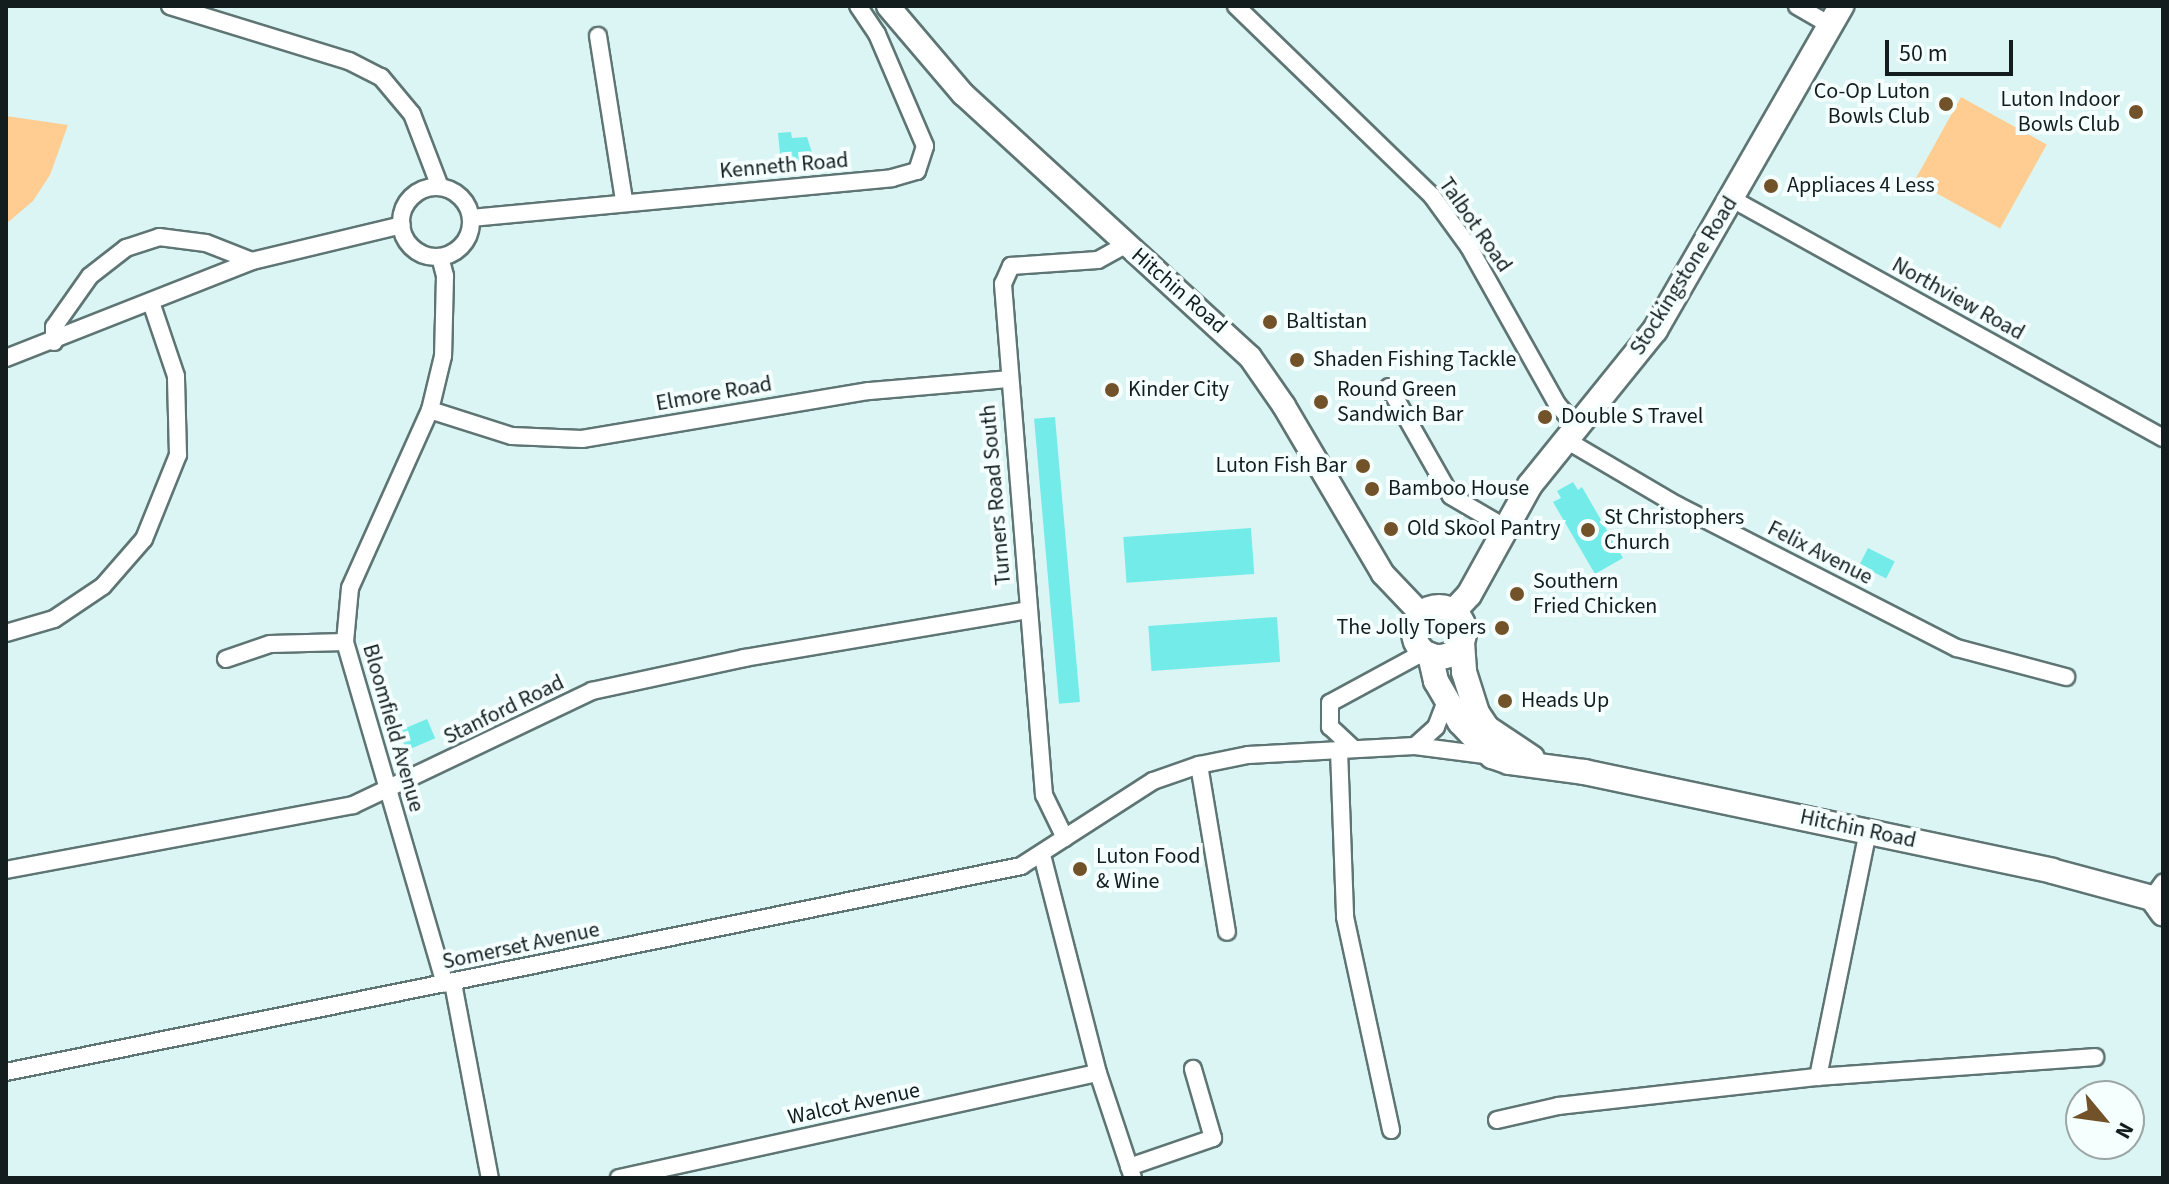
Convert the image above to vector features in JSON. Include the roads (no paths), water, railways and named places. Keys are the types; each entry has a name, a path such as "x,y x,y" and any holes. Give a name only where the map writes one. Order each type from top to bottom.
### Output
{"main road":[{"name":"Stockingstone Road","path":"1453,612 1469,595 1504,527 1571,434 1655,330 1836,15"},
{"path":"1427,654 1448,656 1462,642 1464,627 1453,612 1439,607 1422,615 1414,634 1427,654 1446,701 1492,756"},
{"name":"Hitchin Road","path":"1462,642 1464,672 1477,713 1509,746 1544,765 1868,832 2159,898"},
{"name":"Hitchin Road","path":"1492,756 1524,767 1544,765"}],"street":[{"path":"170,6 349,61 381,77 412,114 440,187 464,200 471,218 460,248 440,257 410,245 402,225 411,197 440,187"},
{"name":"Kenneth Road","path":"471,218 624,201 892,178 917,171 925,146 877,34 858,6"},
{"name":"Hitchin Road","path":"888,6 963,94 1125,245 1208,315 1261,371 1383,574 1422,615"},
{"name":"Talbot Road","path":"1236,6 1432,196 1469,247 1571,434"},
{"path":"1797,6 1836,15"},
{"path":"598,36 624,201"},
{"name":"Northview Road","path":"1732,199 2163,438"},
{"path":"6,358 54,342 252,261 402,225"},
{"path":"54,342 54,327 90,276 126,248 159,237 206,243 252,261"},
{"name":"Turners Road South","path":"1065,838 1044,795 1008,379 1006,269 1018,264 1098,260 1125,245"},
{"name":"Bloomfield Avenue","path":"440,257 445,276 443,356 430,410 350,588 345,642 387,792 449,983 490,1178"},
{"path":"6,633 54,619 103,586 144,539 178,455 176,376 151,302"},
{"name":"Elmore Road","path":"430,410 512,436 582,439 869,391 1008,379"},
{"path":"1389,387 1451,496 1504,527"},
{"name":"Felix Avenue","path":"1571,434 1677,505 1957,648 2066,677"},
{"name":"Stanford Road","path":"6,870 353,805 387,792 592,691 744,658 1027,610"},
{"path":"226,659 270,644 345,642"},
{"path":"1391,1130 1345,917 1346,750 1330,727 1330,703 1427,654"},
{"path":"1415,746 1436,727 1446,701"},
{"name":"Somerset Avenue","path":"6,1072 1021,866 1153,781 1199,765 1248,755 1415,746 1492,756"},
{"path":"1199,765 1227,932"},
{"path":"1818,1077 1868,832"},
{"path":"1042,855 1098,1073 1131,1172 1213,1138 1193,1069"},
{"path":"1497,1120 1558,1106 1818,1077 2095,1057"},
{"name":"Walcot Avenue","path":"619,1178 1098,1073"}],"place":[{"name":"Co-Op Luton Bowls Club","path":"1946,104"},
{"name":"Luton Indoor Bowls Club","path":"2136,112"},
{"name":"Appliaces 4 Less","path":"1771,186"},
{"name":"Baltistan","path":"1270,322"},
{"name":"Shaden Fishing Tackle","path":"1297,360"},
{"name":"Kinder City","path":"1112,390"},
{"name":"Round Green Sandwich Bar","path":"1321,402"},
{"name":"Double S Travel","path":"1545,417"},
{"name":"Luton Fish Bar","path":"1363,466"},
{"name":"Bamboo House","path":"1372,489"},
{"name":"Old Skool Pantry","path":"1391,529"},
{"name":"St Christophers Church","path":"1588,530"},
{"name":"Southern Fried Chicken","path":"1517,594"},
{"name":"The Jolly Topers","path":"1502,628"},
{"name":"Heads Up","path":"1505,701"},
{"name":"Luton Food & Wine","path":"1080,869"}]}
